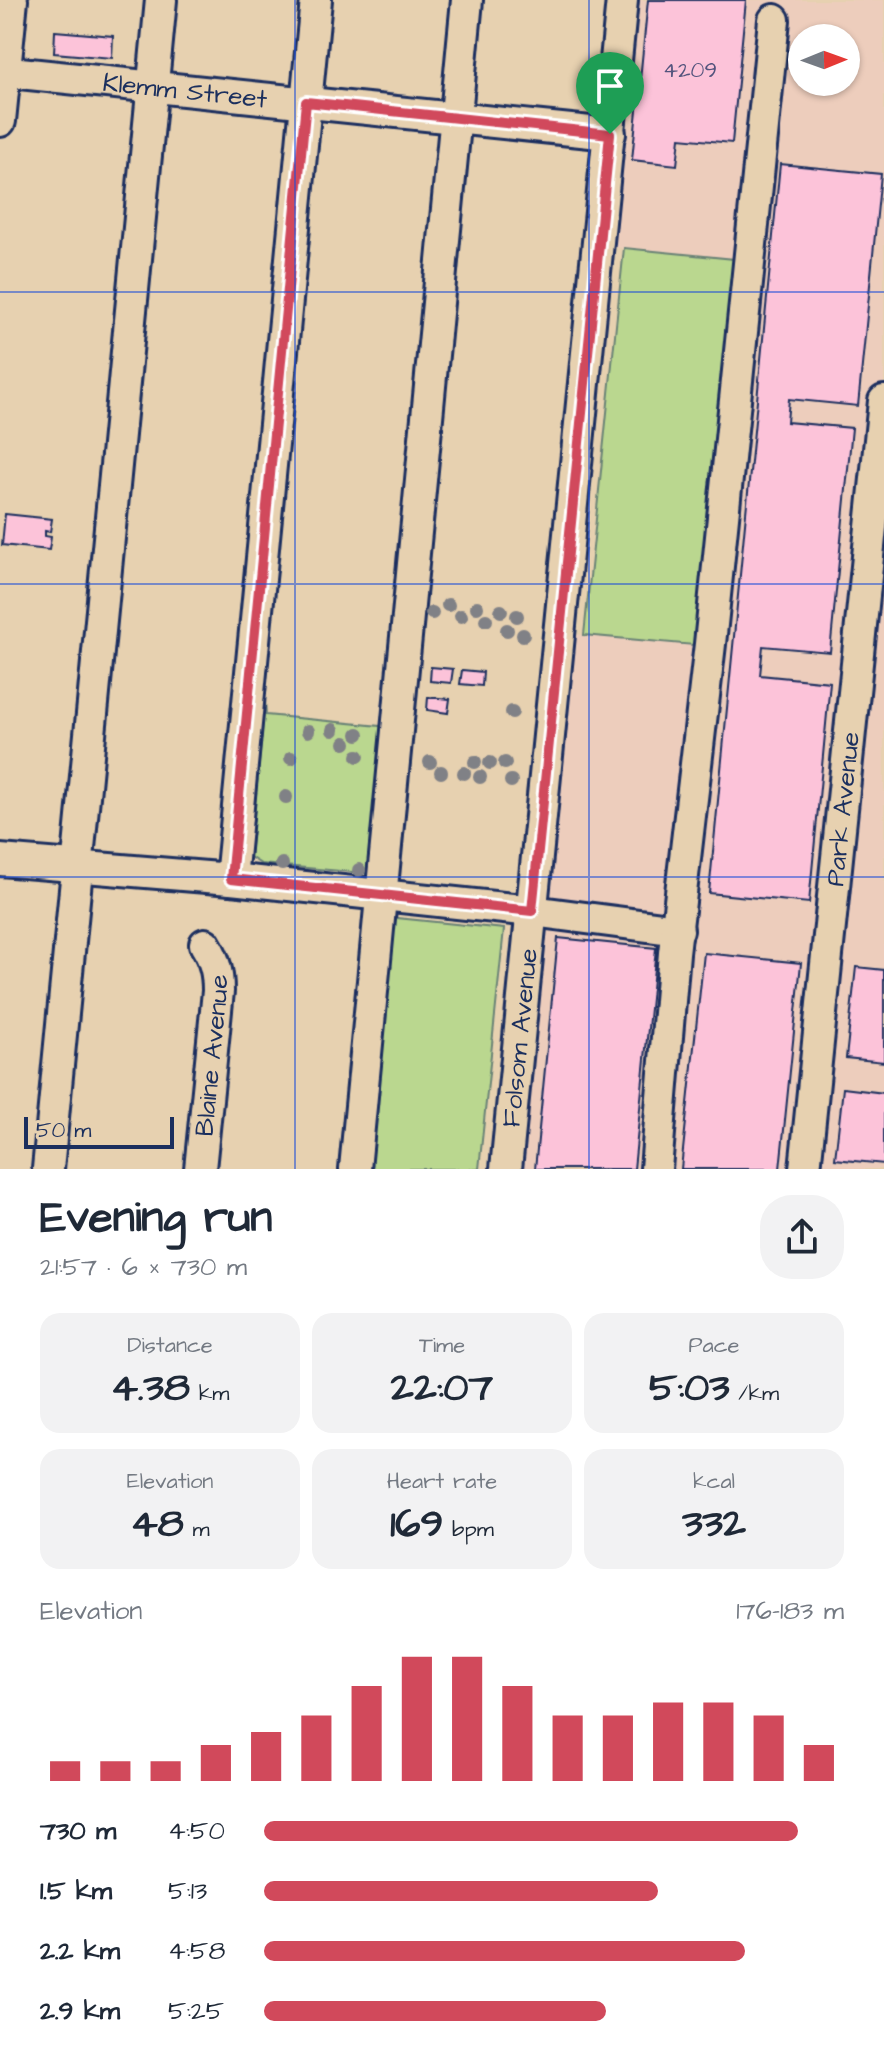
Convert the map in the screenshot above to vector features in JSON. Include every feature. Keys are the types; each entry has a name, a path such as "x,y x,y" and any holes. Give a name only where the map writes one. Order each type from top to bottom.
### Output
{"street":[{"path":"0,121 2,71 12,0"},
{"path":"48,1169 161,0"},
{"path":"231,879 316,0"},
{"path":"355,1169 467,0"},
{"name":"Folsom Avenue","path":"506,1169 622,0"},
{"path":"656,1169 678,930 774,20"},
{"name":"Klemm Street","path":"2,71 610,134"},
{"name":"Park Avenue","path":"805,1169 884,401"},
{"path":"0,860 231,879 678,930"},
{"name":"Blaine Avenue","path":"200,1169 218,991 218,974 205,944"}],"shaded area":[{"path":"636,0 884,0 884,1169 520,1169 573,634 704,646 744,260 611,247"}],"green space":[{"path":"624,248 744,260 705,646 584,635"},
{"path":"265,700 266,715 390,727 375,874 261,864 250,857"},
{"path":"387,917 504,929 479,1169 361,1169"}],"building":[{"path":"648,0 746,0 732,143 680,138 677,165 632,160"},
{"path":"55,31 113,36 112,58 54,53"},
{"path":"780,164 881,174 858,406 789,399 787,422 852,428 830,652 763,646 760,675 830,682 809,903 709,893"},
{"path":"5,514 52,519 50,532 45,531 45,536 51,537 49,550 2,545"},
{"path":"431,667 453,669 451,683 430,681"},
{"path":"462,670 483,672 482,686 460,684"},
{"path":"428,697 450,699 448,713 427,710"},
{"path":"558,938 656,948 634,1169 535,1169"},
{"path":"704,953 801,963 780,1169 681,1169"},
{"path":"856,967 884,970 884,1062 846,1058"},
{"path":"843,1088 884,1093 884,1164 835,1159"}],"route":[{"path":"306,102 610,134 532,911 231,879 306,102"}]}
